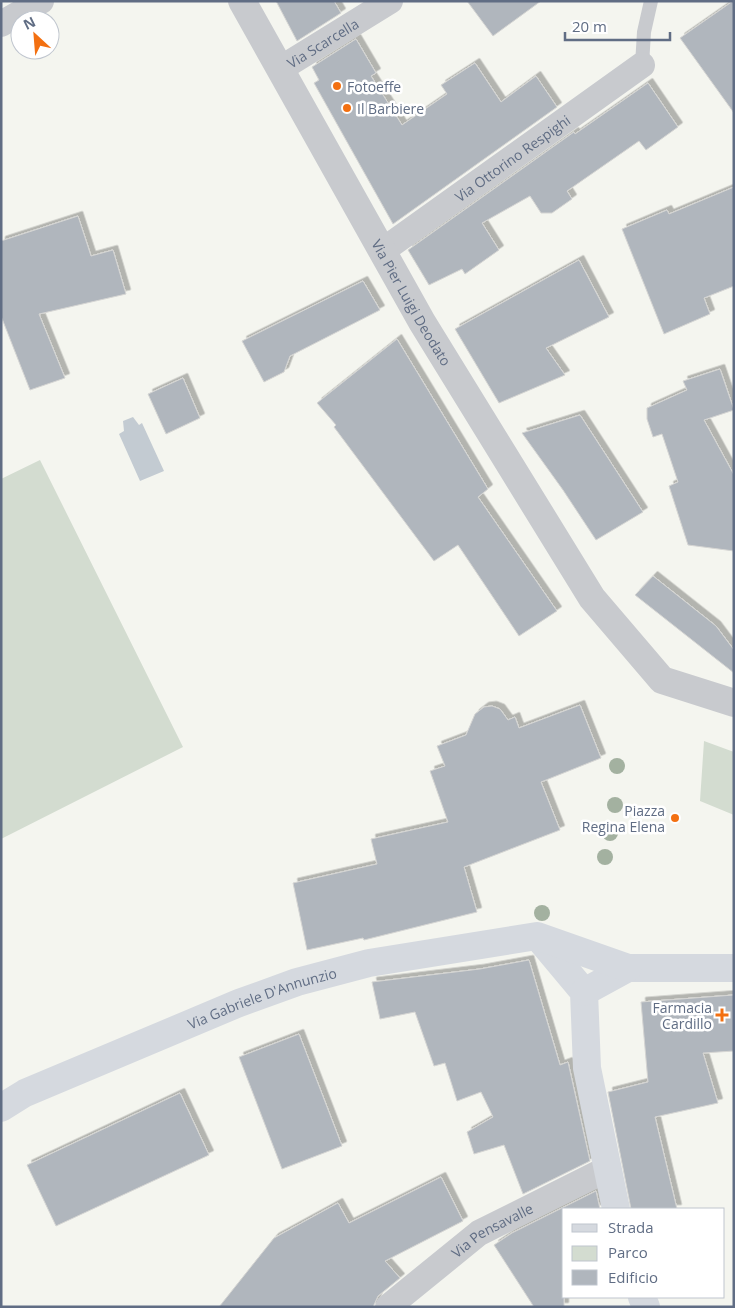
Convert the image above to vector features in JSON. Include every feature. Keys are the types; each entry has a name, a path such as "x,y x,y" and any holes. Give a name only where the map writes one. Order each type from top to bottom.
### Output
{"main road":[{"path":"537,936 628,968 734,968"},
{"path":"537,936 584,992 587,1068 616,1208"},
{"name":"Via Gabriele D'Annunzio","path":"1,1108 25,1093 239,1003 297,982 369,962 537,936"},
{"path":"584,992 628,968"}],"street":[{"path":"1,24 41,1"},
{"name":"Via Pier Luigi Deodato","path":"242,1 422,322 592,598 662,680 734,703"},
{"name":"Via Scarcella","path":"280,69 390,1"},
{"name":"Via Ottorino Respighi","path":"382,252 642,65"},
{"name":"Via Pensavalle","path":"388,1307 479,1233 607,1169"}],"lane":[{"path":"642,65 644,32 651,1"}],"green space":[{"path":"40,460 183,747 1,839 1,479"},
{"path":"704,741 734,752 734,815 700,801"}],"shaded area":[{"path":"133,417 139,425 142,423 164,471 140,481 119,434 124,431 123,421"}],"building":[{"path":"276,1 334,1 341,13 297,41"},
{"path":"467,1 541,1 493,36"},
{"path":"734,1 734,113 680,38"},
{"path":"356,39 376,73 371,76 402,125 447,94 441,85 475,63 501,102 536,76 557,107 393,224 314,83 319,80 312,67"},
{"path":"648,83 678,127 646,150 639,141 567,191 572,199 552,213 541,213 530,196 482,223 499,250 465,274 462,269 429,285 408,250 574,132 575,134"},
{"path":"734,187 734,286 704,298 710,314 664,334 622,229 667,210 669,214"},
{"path":"78,216 91,256 113,250 126,294 39,314 65,378 30,390 1,316 1,241"},
{"path":"579,260 609,317 546,348 565,375 499,403 455,329"},
{"path":"363,281 380,310 290,356 284,372 264,382 242,341"},
{"path":"397,339 488,489 478,497 557,611 519,636 458,545 434,561 334,427 336,425 317,403"},
{"path":"720,369 734,410 704,420 734,475 734,551 688,545 669,486 678,482 662,434 653,437 647,419 647,408 687,390 683,381"},
{"path":"183,378 200,418 166,434 148,394"},
{"path":"580,415 643,512 596,540 522,433"},
{"path":"653,576 716,626 734,650 734,673 635,595"},
{"path":"580,705 601,758 541,782 560,830 464,867 477,912 364,940 363,938 307,950 293,883 377,864 371,839 448,822 430,771 445,766 437,746 466,735 475,714 484,707 492,706 500,709 508,720 515,717 519,728"},
{"path":"529,960 560,1065 568,1062 590,1161 523,1194 504,1145 474,1154 467,1132 493,1117 481,1092 457,1101 445,1063 434,1066 415,1012 380,1019 372,982 480,969"},
{"path":"734,995 734,1051 703,1053 718,1103 655,1117 677,1208 631,1208 608,1092 648,1082 641,1002"},
{"path":"299,1034 342,1146 282,1169 239,1057"},
{"path":"180,1093 209,1155 56,1226 27,1165"},
{"path":"441,1177 463,1221 385,1261 400,1278 378,1296 373,1307 219,1307 274,1238 338,1203 349,1223"},
{"path":"596,1191 600,1208 562,1208"},
{"path":"562,1208 562,1298 564,1298 564,1307 534,1307 494,1245 512,1233"}],"place":[{"name":"Fotoeffe","path":"337,86"},
{"name":"Il Barbiere","path":"347,108"},
{"name":"Piazza Regina Elena","path":"675,818"},
{"name":"Farmacia Cardillo","path":"722,1015"}]}
